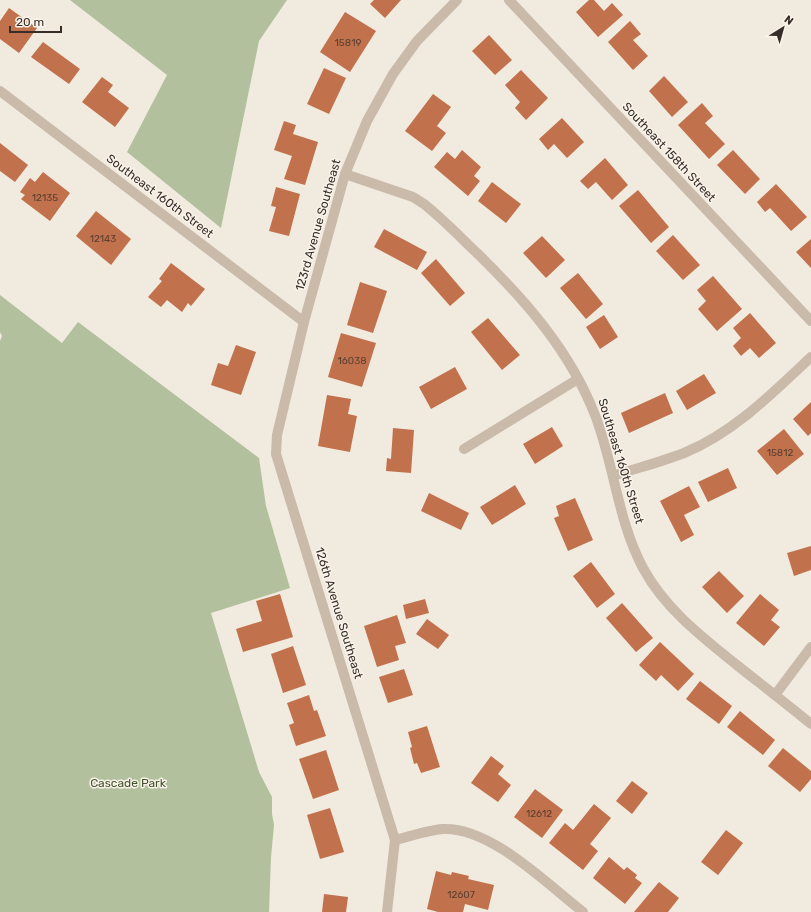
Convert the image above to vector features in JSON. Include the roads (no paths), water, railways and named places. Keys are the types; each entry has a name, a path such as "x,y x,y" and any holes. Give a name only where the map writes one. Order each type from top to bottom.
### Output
{"street":[{"name":"123rd Avenue Southeast","path":"304,322 345,174 367,121 393,74 417,41 456,0"},
{"name":"Southeast 158th Street","path":"509,0 811,322"},
{"name":"Southeast 160th Street","path":"0,91 304,322"},
{"name":"Southeast 160th Street","path":"345,174 413,197 437,214 516,292 546,329 578,379 595,416 626,522 643,567 668,604 703,638 811,724"},
{"name":"126th Avenue Southeast","path":"304,322 277,435 276,454 395,840 387,912"},
{"path":"613,476 684,453 717,435 752,410 811,357"},
{"path":"464,449 578,379"},
{"path":"775,695 811,647"},
{"path":"395,840 443,829 468,832 498,845 583,912"}],"park label":[{"name":"Cascade Park","path":"128,783"}]}
